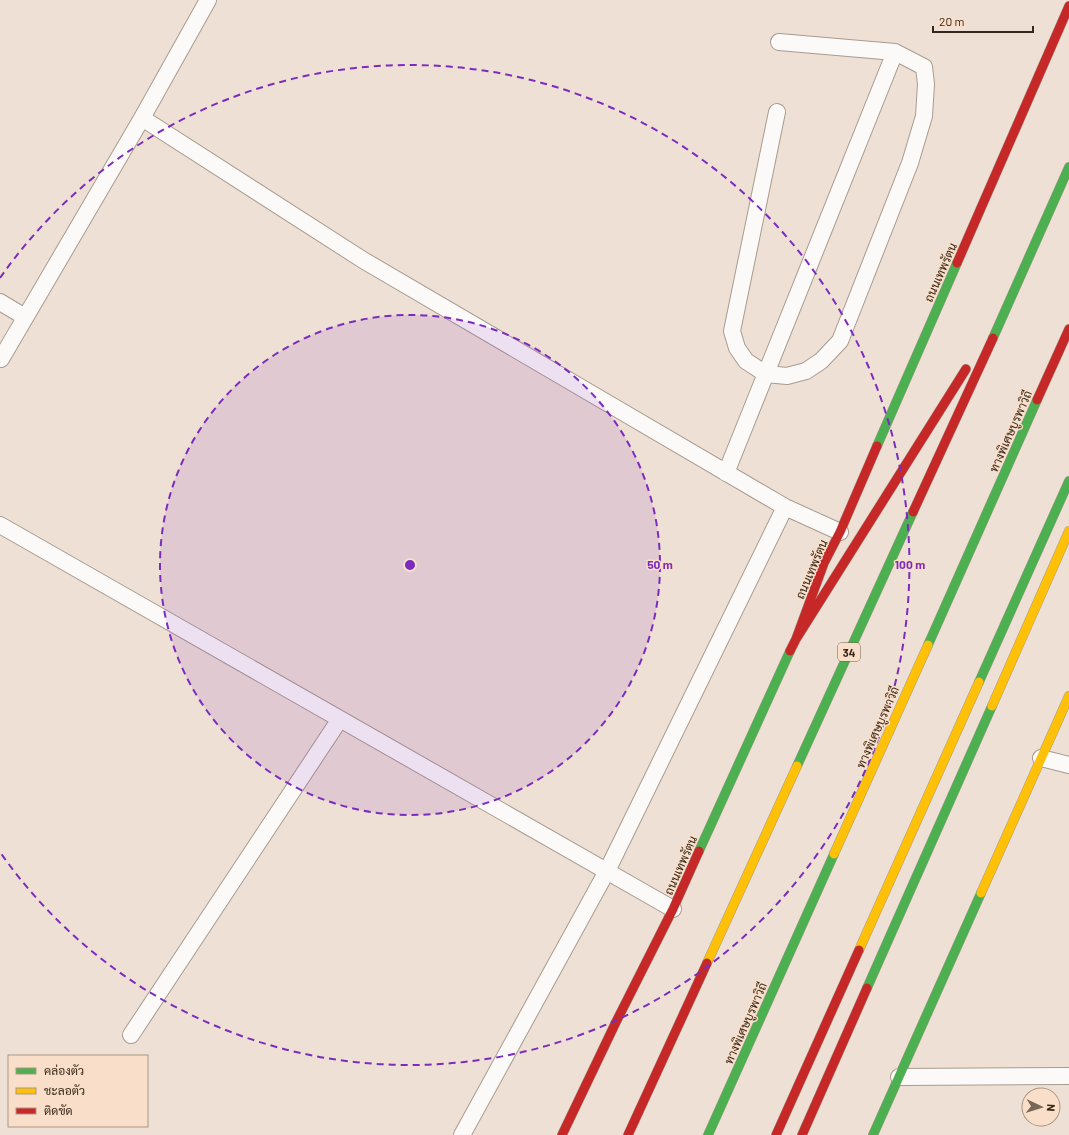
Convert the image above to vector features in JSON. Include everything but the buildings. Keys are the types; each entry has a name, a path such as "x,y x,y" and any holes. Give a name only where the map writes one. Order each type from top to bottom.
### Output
{"main road":[{"name":"ถนนเทพรัตน","path":"562,1135 616,1022 673,909 796,639 824,563 840,532 1069,6"},
{"name":"34","path":"628,1135 1012,297 1069,168"},
{"path":"978,350 1012,297"},
{"name":"ทางพิเศษบูรพาวิถี","path":"708,1135 1069,329"},
{"path":"796,639 969,364"},
{"path":"776,1135 1069,482"},
{"path":"802,1135 1069,531"},
{"path":"873,1135 1069,696"}],"lane":[{"path":"1,359 142,118 208,0"},
{"path":"777,112 732,331 737,348 746,361 766,374 787,376 806,372 821,361 840,341 910,164 924,116 926,84 924,67 895,52 779,42"},
{"path":"726,473 895,52"},
{"path":"142,118 363,260 785,507 840,532"},
{"path":"0,302 25,317"},
{"path":"462,1135 607,871 785,507"},
{"path":"0,524 673,909"},
{"path":"131,1035 340,719"},
{"path":"1041,758 1069,765"},
{"path":"899,1077 1069,1076"}],"traffic: fast":[{"path":"993,338 1069,167"},
{"path":"877,446 957,263"},
{"path":"928,645 1037,400"},
{"path":"979,682 1069,481"},
{"path":"797,766 913,512"},
{"path":"699,851 790,651"},
{"path":"867,988 992,706"},
{"path":"708,1135 834,854"},
{"path":"873,1135 981,893"}],"traffic: slow":[{"path":"992,706 1069,531"},
{"path":"834,854 928,645"},
{"path":"859,950 979,682"},
{"path":"981,893 1069,696"},
{"path":"707,963 797,766"}],"traffic: jam":[{"path":"957,263 1069,6"},
{"path":"1037,400 1069,329"},
{"path":"913,512 993,338"},
{"path":"796,639 966,369"},
{"path":"790,651 796,639 824,563 840,532 877,446"},
{"path":"562,1135 616,1022 673,909 699,851"},
{"path":"776,1135 859,950"},
{"path":"628,1135 707,963"},
{"path":"802,1135 867,988"}]}
